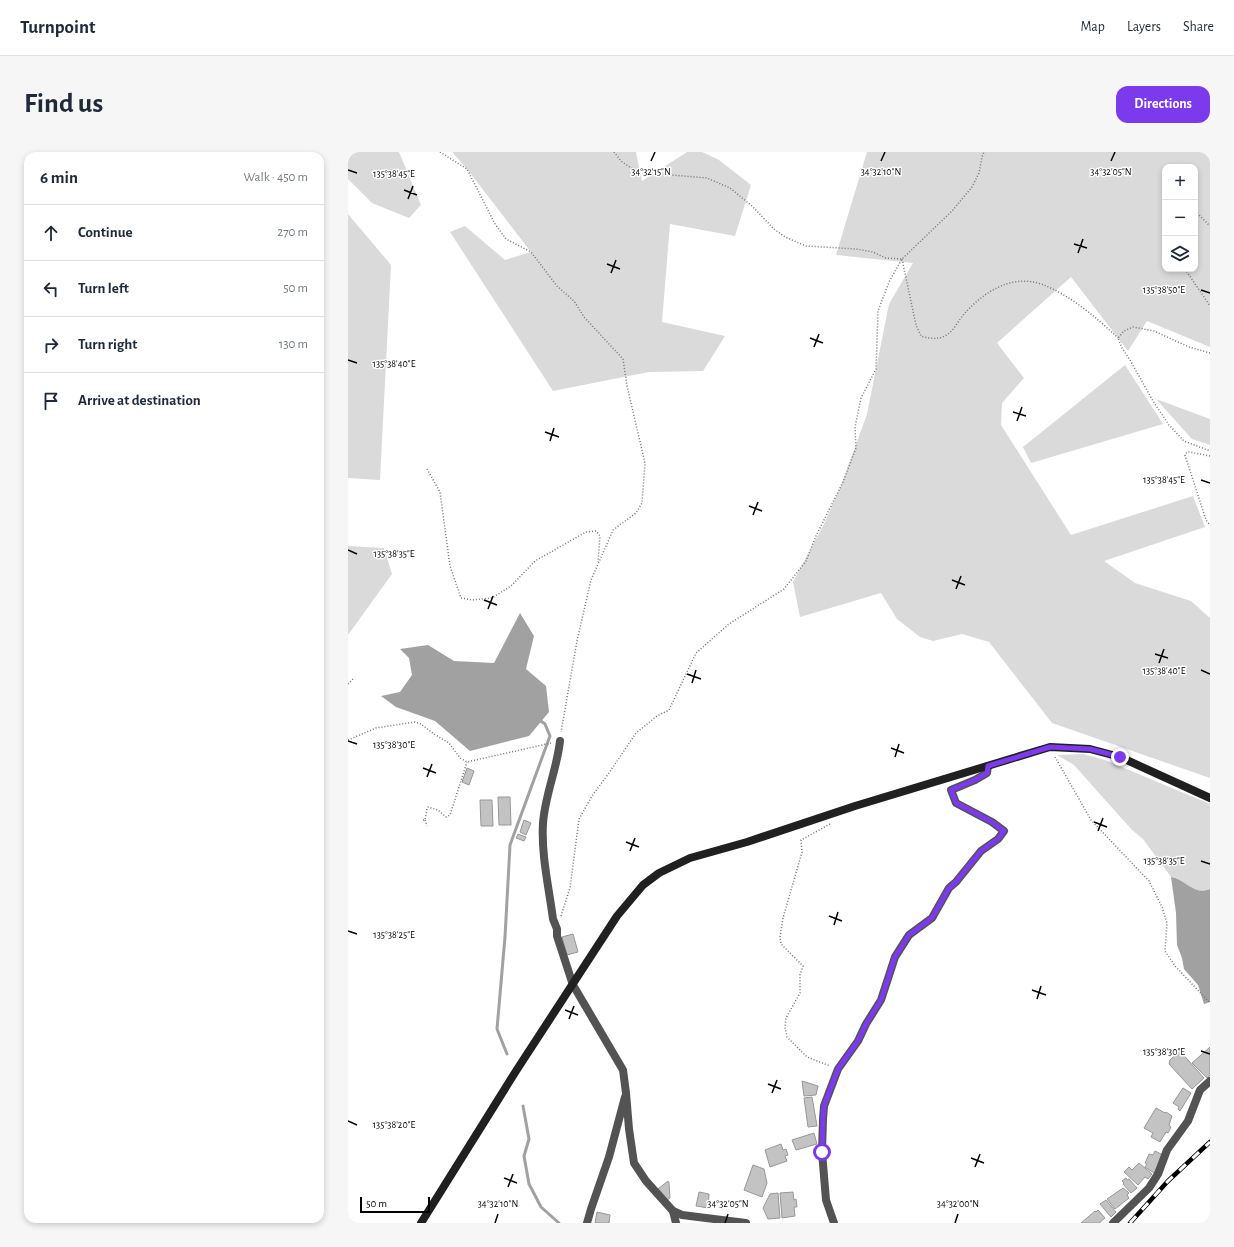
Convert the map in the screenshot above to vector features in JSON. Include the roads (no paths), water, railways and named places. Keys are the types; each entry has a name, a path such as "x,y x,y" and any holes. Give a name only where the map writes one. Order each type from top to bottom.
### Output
{"street":[{"path":"558,742 556,767 548,793 543,823 544,856 553,919 557,929 557,936 573,985 623,1070 634,1163 646,1181 673,1212 676,1223"},
{"path":"422,1223 516,1071 617,916 643,885 659,873 690,858 747,842 855,806 1050,747 1090,749 1120,757 1210,798"},
{"path":"834,1223 826,1200 822,1152 824,1106 838,1069 858,1041 866,1024 881,1000 895,957 909,935 932,918 949,888 956,882 981,851 998,839 1004,831 992,822 956,803 951,790 975,780 987,773 988,766"},
{"path":"1113,1223 1149,1188 1158,1174 1167,1150 1188,1120 1200,1090 1210,1081"},
{"path":"587,1223 609,1157 626,1093"},
{"path":"673,1212 682,1215 746,1223"}],"waterway":[{"path":"507,1054 497,1029 505,937 510,845 550,736 545,724 538,719"},
{"path":"523,1106 529,1139 524,1156 529,1184 541,1207 559,1223"}],"railway":[{"path":"1130,1223 1168,1181 1210,1142"}]}
